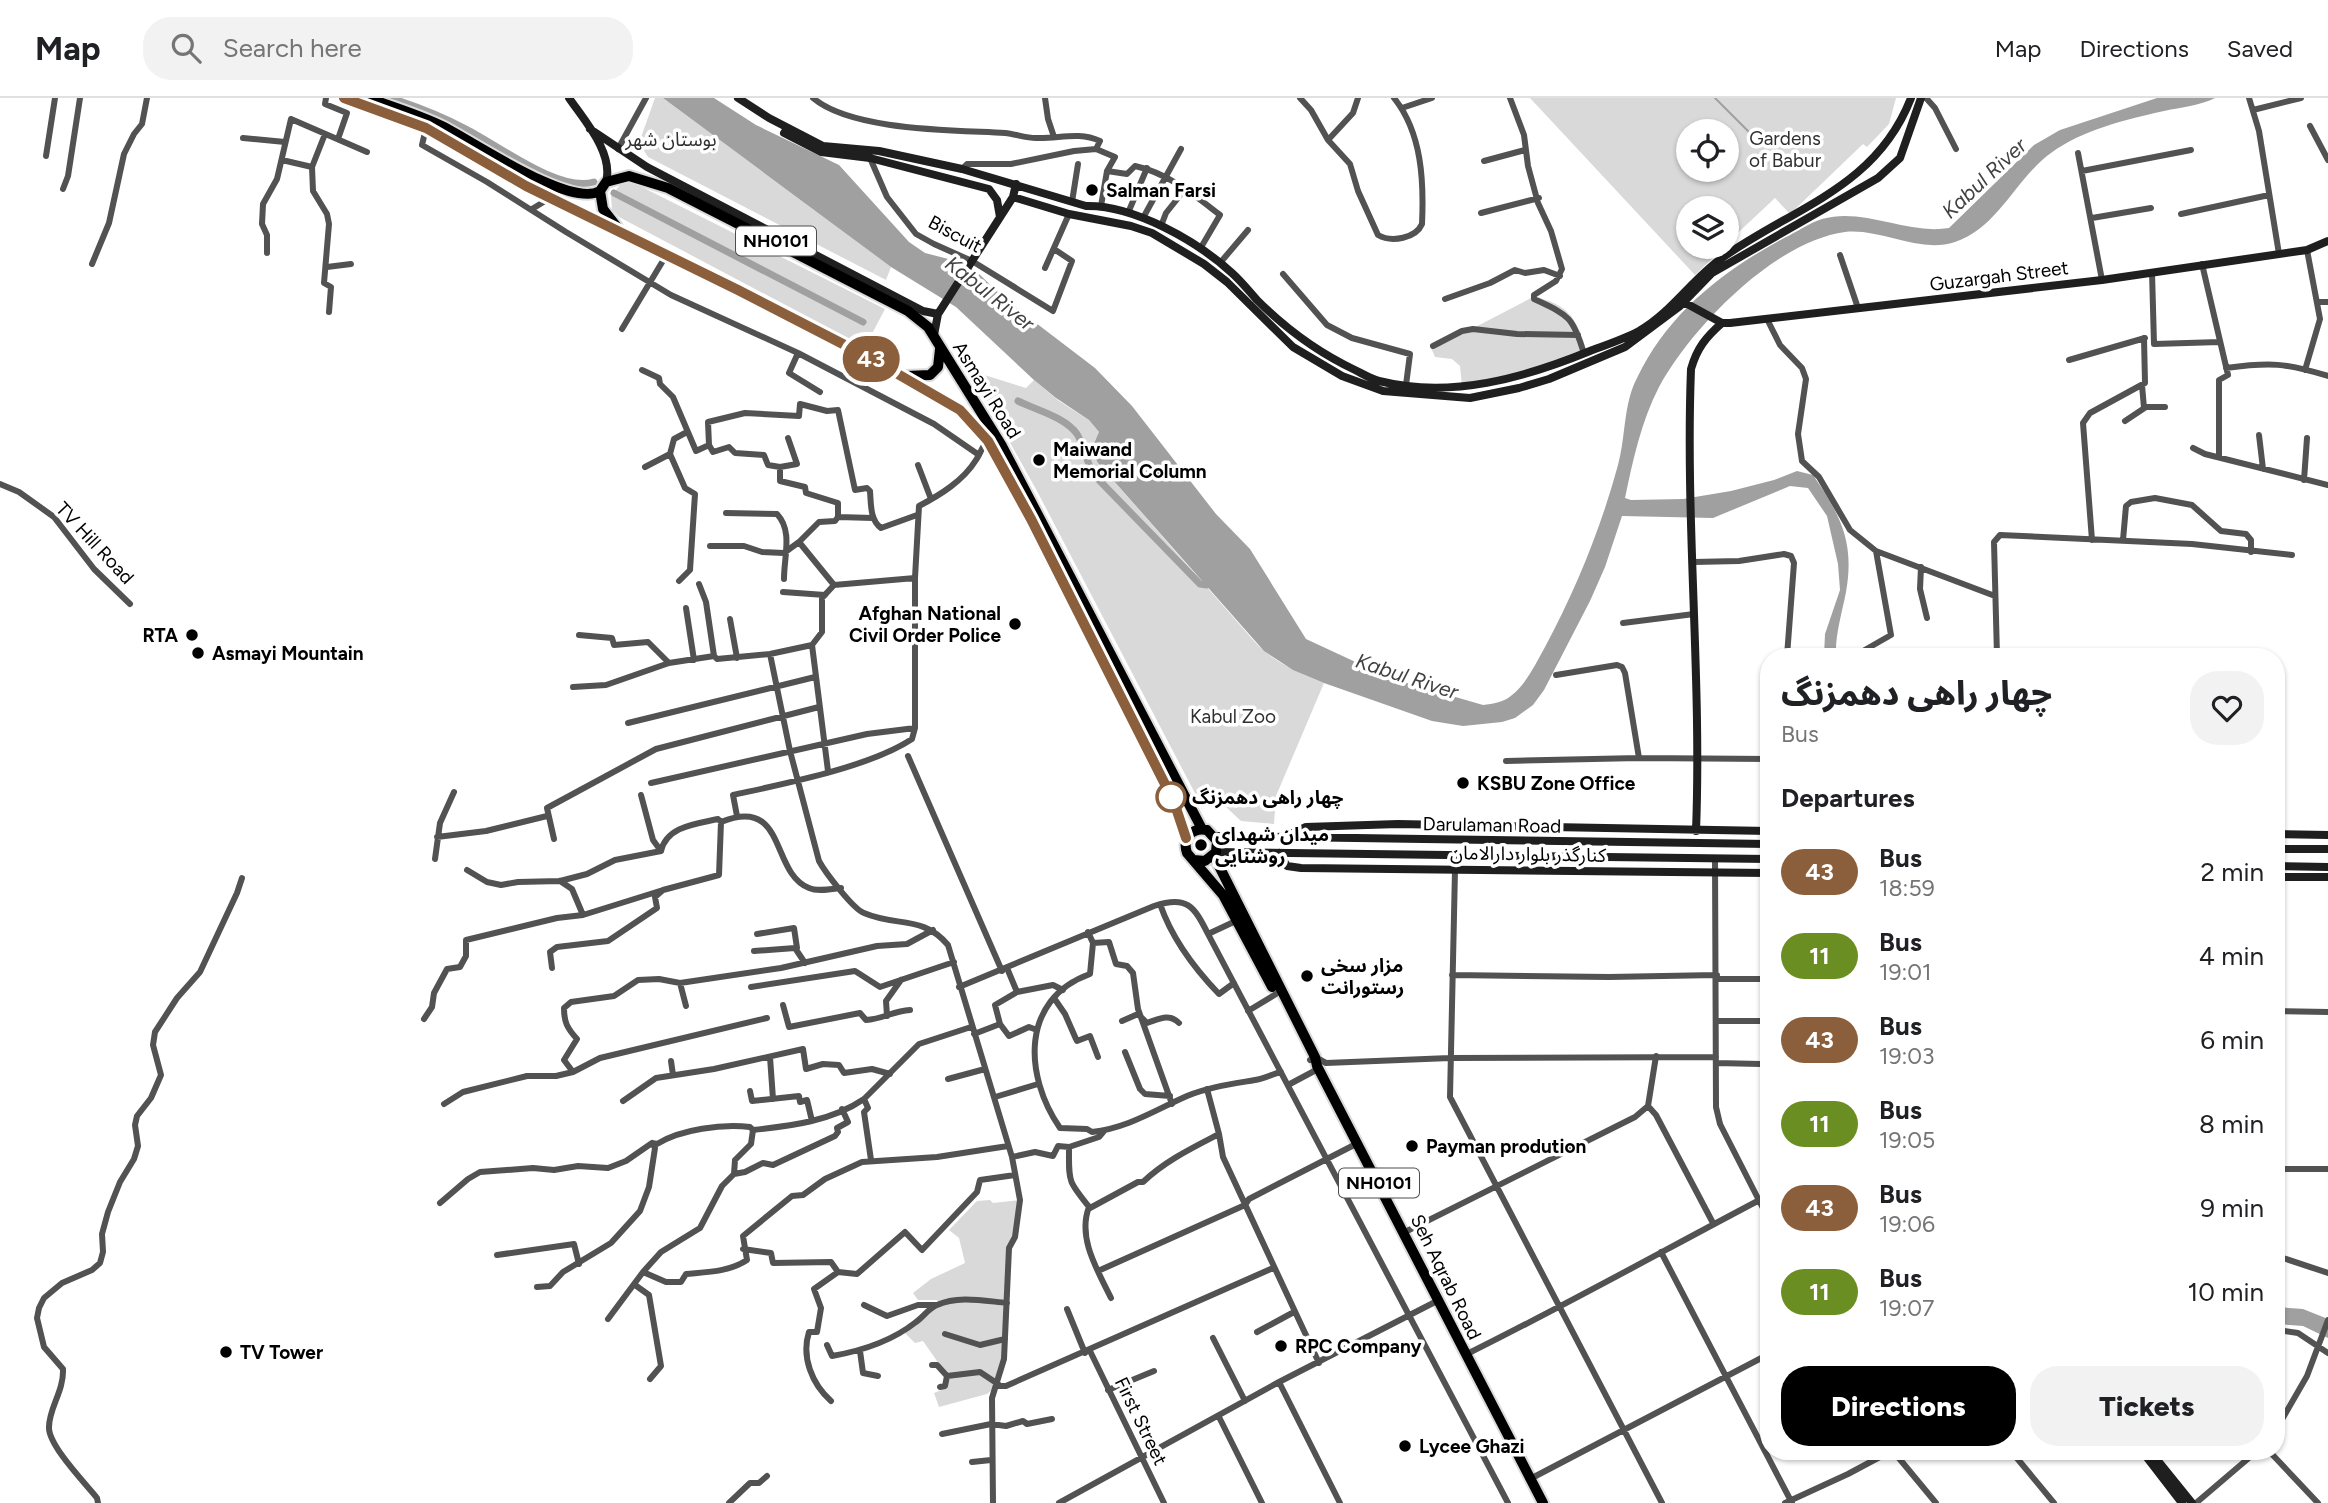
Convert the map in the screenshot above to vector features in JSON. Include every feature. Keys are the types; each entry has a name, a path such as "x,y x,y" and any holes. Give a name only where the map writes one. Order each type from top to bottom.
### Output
{"highway":[{"name":"Asmayi Road","path":"344,98 426,128 550,198 667,254 948,401 988,441 1129,711 1174,802 1186,838"},
{"name":"Asmayi Road","path":"368,98 442,126 553,186 581,195 629,176 668,188 908,311 934,335 940,349 1002,446 1202,829"},
{"name":"NH0101","path":"603,186 603,209 621,231"},
{"path":"900,375 930,375 938,367 940,349"},
{"path":"1186,838 1193,831 1202,829 1215,836"},
{"name":"NH0101","path":"1215,836 1215,854 1315,1063"},
{"name":"NH0101","path":"1186,838 1187,853 1223,895 1238,920"},
{"path":"1194,860 1205,861 1215,854"},
{"name":"Seh Aqrab Road","path":"1238,920 1405,1232 1465,1355"},
{"name":"NH0101","path":"1465,1355 1542,1503"}],"main road":[{"path":"569,98 603,153 607,167 603,186"},
{"path":"729,98 766,123 821,152 870,158 989,189 997,200 1000,217"},
{"path":"738,98 769,118 823,146 879,151 962,169 1086,206 1101,206 1143,218 1161,226 1220,263 1298,338 1320,353 1378,381 1445,386 1491,384 1540,372 1644,331"},
{"path":"1683,301 1691,283 1721,259 1813,204 1863,170 1892,138 1917,100"},
{"path":"1013,197 1069,214 1152,233 1204,264 1227,282 1293,347 1316,363 1368,388 1450,398 1491,395 1549,379 1625,347 1683,301 1712,273 1878,178 1900,158 1917,100"},
{"path":"590,129 647,167 923,311 938,314"},
{"path":"934,335 938,314 1013,197 1016,184"},
{"name":"Guzargah Street","path":"1720,322 2102,280 2307,250 2328,241"},
{"path":"1683,301 1720,322 1704,339 1696,352 1691,369 1691,495 1699,758 1696,831"},
{"name":"کنارگذر بلوار دارالامان","path":"1282,838 1306,827 1398,824 1760,831"},
{"path":"2285,834 2328,835"},
{"name":"Darulaman Road","path":"1215,836 1760,844"},
{"path":"2285,849 2328,849"},
{"name":"کنارگذر بلوار دارالامان","path":"1279,853 1287,866 1760,873"},
{"name":"Darulaman Road","path":"1215,854 1760,859"},
{"path":"2285,866 2328,867"},
{"path":"2294,866 2295,877"},
{"path":"2285,877 2328,877"},
{"path":"2149,1460 2182,1503"},
{"path":"2158,1460 2194,1503"}],"street":[{"path":"46,156 55,98"},
{"path":"63,189 68,176 80,98"},
{"path":"93,264 109,223 124,154 142,124 146,98"},
{"path":"326,98 325,104 347,113 338,139"},
{"path":"618,149 646,98"},
{"path":"813,98 826,109 854,118 944,131 1007,133 1037,138 1071,135 1100,141 1096,149"},
{"path":"1045,98 1054,137"},
{"path":"1300,98 1311,110 1328,140 1350,164 1358,191 1378,235 1383,238 1410,237 1421,229 1422,224 1421,169 1414,128 1394,98"},
{"path":"1328,140 1353,113 1358,98"},
{"path":"1402,107 1432,98"},
{"path":"1510,98 1524,135 1525,150 1561,265 1560,276 1534,295 1534,299 1570,318 1584,354"},
{"path":"2249,98 2259,131 2279,254"},
{"path":"2253,110 2301,98"},
{"path":"1917,100 1935,107 1956,149"},
{"path":"267,253 267,235 262,223 263,204 277,179 291,119 366,152"},
{"path":"2310,126 2328,160"},
{"path":"426,128 422,145 671,295 798,353 934,424 979,454"},
{"path":"324,134 312,167 313,191 327,214 329,223 324,283 331,287 329,312"},
{"path":"243,138 252,141 285,142"},
{"path":"962,169 967,164 1011,164 1074,150 1096,149 1115,158 1107,171 1101,206"},
{"path":"1143,218 1181,149"},
{"path":"1484,161 1525,150"},
{"path":"2082,171 2191,150"},
{"path":"2078,153 2102,280"},
{"name":"Biscuit","path":"870,158 887,197 916,233 1053,311 1072,261 1054,249"},
{"path":"282,160 312,167"},
{"path":"1072,202 1078,164"},
{"path":"1107,171 1127,174 1135,166 1147,168 1185,188 1220,215 1200,250"},
{"path":"1128,213 1147,168"},
{"path":"1161,226 1166,213 1185,188"},
{"path":"2181,214 2269,195"},
{"path":"532,209 550,198"},
{"path":"1481,213 1539,198"},
{"path":"2092,219 2151,208"},
{"path":"1045,268 1069,214"},
{"path":"1220,263 1248,230"},
{"path":"2305,370 2320,319 2307,250"},
{"path":"622,329 667,254"},
{"path":"1840,255 1858,308"},
{"path":"327,267 351,264"},
{"path":"2202,264 2228,377 2219,380 2219,456"},
{"path":"1445,299 1490,283 1515,270 1525,274 1544,270 1560,276"},
{"path":"2152,272 2154,344 2220,342"},
{"path":"1283,274 1327,325 1352,338 1410,354 1406,384"},
{"path":"2317,302 2328,302"},
{"path":"1766,319 1780,345 1802,368 1806,379 1798,434 1802,461 1819,477 1850,530 1876,551 1995,596"},
{"path":"1433,346 1462,331 1472,329 1517,334 1578,335"},
{"path":"2069,360 2154,335"},
{"path":"2144,338 2144,408"},
{"path":"798,353 789,373 820,392"},
{"path":"2226,368 2259,363 2286,363 2328,376"},
{"path":"642,370 659,377 660,384 668,390 696,452 709,445"},
{"path":"2092,540 2085,417 2142,385"},
{"path":"788,438 797,464 780,467 768,465 764,455 735,453 729,447 713,452 709,445 708,422 745,413 799,415 800,404 827,411 838,410 855,490 867,488 870,491 873,518 881,528 917,516"},
{"path":"2125,421 2144,408 2165,407"},
{"path":"679,581 690,570 695,494 685,488 670,454 674,439 687,432"},
{"path":"2259,435 2263,470"},
{"path":"2304,480 2306,438"},
{"path":"737,816 733,795 799,781 852,765 912,739 915,728 915,578 919,506 957,481 988,441"},
{"path":"2193,448 2205,454 2263,470 2328,485"},
{"path":"645,467 670,454"},
{"path":"918,465 931,499"},
{"path":"710,547 744,546 761,552 784,552 799,542 819,522 835,521 838,517 838,502 806,493 805,487 780,481 780,467"},
{"name":"TV Hill Road","path":"0,484 19,492 54,517 94,569 130,604"},
{"path":"2123,540 2126,506 2131,502 2155,498 2192,505 2221,531 2246,534 2251,540 2251,552"},
{"path":"726,513 777,514 787,525 785,579"},
{"path":"838,517 873,518"},
{"path":"1997,648 1996,537 2192,544 2292,555"},
{"path":"799,542 834,585"},
{"path":"1868,648 1891,635 1876,551"},
{"path":"1694,562 1739,561 1784,554 1791,556 1794,564 1788,648"},
{"path":"1921,567 1920,589 1927,618"},
{"path":"573,687 606,685 668,663 714,656 718,659 770,654 812,645 822,632 821,601 834,585 915,578"},
{"path":"699,584 706,602 714,656"},
{"path":"783,592 825,595"},
{"path":"686,608 694,660"},
{"path":"1623,623 1694,614"},
{"path":"730,619 737,658"},
{"path":"579,635 612,638 614,645 649,642 668,663"},
{"path":"812,645 828,771"},
{"path":"770,654 790,751 819,861 827,875 841,888 855,908 865,914 933,930 948,945 1012,1157 1020,1200 1015,1237 1009,1248 1006,1339 992,1398 993,1503"},
{"path":"1556,675 1617,665 1622,667 1639,758"},
{"path":"628,723 815,677"},
{"path":"554,839 547,808 624,769 656,749 819,707"},
{"path":"651,783 823,744 915,728"},
{"path":"908,756 1017,992"},
{"path":"1506,761 1760,759"},
{"path":"435,859 440,823 454,792"},
{"path":"641,795 653,840 661,851"},
{"path":"437,837 486,831 547,816"},
{"path":"661,851 663,841 682,827 718,819 721,822 737,816 752,818 771,830 790,874 800,884 811,890 841,888"},
{"path":"424,1019 432,1007 434,993 447,969 460,967 466,956 466,940 557,918 583,915 719,875 721,822"},
{"path":"467,870 487,882 501,885 560,881 587,874 615,860 661,851"},
{"path":"1465,1355 1562,1307 1759,1200 1720,1124 1716,1107 1715,859"},
{"path":"1455,870 1450,1097 1662,1503"},
{"path":"99,1503 52,1440 48,1427 64,1383 63,1369 44,1347 37,1318 39,1308 44,1298 62,1283 92,1270 100,1262 103,1252 102,1234 108,1212 120,1182 134,1160 138,1146 135,1125 137,1116 151,1098 161,1075 153,1045 155,1032 177,998 200,972 242,878"},
{"path":"560,881 572,889 583,915"},
{"path":"552,968 550,952 557,947 608,942 657,908 655,897 663,890"},
{"path":"959,987 1160,904 1179,901 1192,906 1411,1315 1508,1503"},
{"path":"1160,904 1175,941 1219,994 1234,983"},
{"path":"1208,934 1238,920"},
{"path":"757,934 794,928 797,948 805,963"},
{"path":"573,1072 564,1060 577,1039 565,1026 565,1004 614,996 638,980 659,979 680,983 805,963 877,946 907,944 933,930"},
{"path":"1088,932 1093,943 1090,974 1075,979 1054,998 1037,1030 1034,1066 1038,1084 1050,1113 1060,1128 1104,1131 1138,1121 1171,1100 1281,1072"},
{"path":"1093,943 1109,942 1116,964 1127,965 1133,973 1138,1009 1171,1100"},
{"path":"754,951 797,948"},
{"path":"751,987 855,971 880,988 954,962"},
{"path":"1452,975 1760,978"},
{"path":"887,1016 886,1001 901,980"},
{"path":"680,983 686,1006"},
{"path":"1037,1030 1029,1027 1009,1036 1000,1024 995,1005 1017,992 1053,985 1063,990"},
{"path":"1248,1011 1276,994"},
{"path":"1054,998 1065,1014 1077,1041 1090,1036 1098,1057"},
{"path":"783,1005 789,1027 860,1013 866,1020 883,1019 893,1011 910,1010"},
{"path":"2285,1011 2328,1012"},
{"path":"1122,1021 1138,1014 1147,1023 1165,1017 1174,1018 1179,1023"},
{"path":"444,1104 463,1092 500,1082 573,1072 600,1058 767,1018"},
{"path":"1717,1021 1760,1021"},
{"path":"440,1203 480,1172 533,1168 554,1170 578,1166 608,1168 626,1161 652,1143 657,1144 667,1137 724,1126 750,1127 753,1130 812,1121 864,1099 919,1044 1000,1024"},
{"path":"623,1101 647,1083 673,1075 803,1049 806,1069 822,1064 839,1065 844,1073 873,1069 890,1074"},
{"path":"1125,1052 1140,1089 1145,1094 1171,1100"},
{"path":"1287,1085 1315,1063 1450,1058 1656,1056 1760,1064"},
{"path":"1405,1232 1635,1117 1648,1106 1656,1056"},
{"path":"770,1057 773,1099"},
{"path":"671,1061 673,1075"},
{"path":"948,1079 985,1069"},
{"path":"995,1097 1038,1084"},
{"path":"1207,1089 1223,1157 1318,1363"},
{"path":"750,1091 752,1101 799,1096 800,1102 807,1100 812,1121"},
{"path":"864,1099 868,1108 864,1112 872,1160"},
{"path":"1648,1106 1656,1115 1713,1223"},
{"path":"608,1320 661,1252 700,1228 722,1186 734,1174 763,1163 773,1166 835,1136 837,1128 848,1122 842,1110"},
{"path":"734,1174 735,1160 751,1144 753,1130"},
{"path":"1012,1157 1035,1152 1053,1156 1058,1146 1069,1147 1099,1137 1104,1131"},
{"path":"1089,1208 1138,1182 1143,1182 1151,1172 1165,1163 1219,1134"},
{"path":"537,1287 550,1286 564,1272 611,1243 640,1211 649,1187 655,1148 652,1143"},
{"path":"1098,1271 1245,1205 1250,1199 1358,1143"},
{"path":"643,1272 666,1282 681,1282 686,1274 720,1271 738,1266 747,1260 743,1249 743,1236 792,1196 803,1195 841,1170 872,1160 937,1157 1008,1146"},
{"path":"1069,1147 1067,1172 1089,1208 1084,1231 1111,1298"},
{"path":"2285,1169 2328,1169"},
{"path":"831,1401 822,1393 812,1374 805,1350 809,1332 817,1332 821,1308 814,1289 838,1272 857,1275 905,1232 922,1251 977,1192 979,1180 1014,1175"},
{"path":"497,1255 574,1244 579,1264"},
{"path":"743,1249 771,1253 773,1263 831,1262 838,1272"},
{"path":"1661,1252 1760,1444"},
{"path":"2285,1259 2328,1273"},
{"path":"947,1376 980,1372 997,1385 1006,1386 1273,1268"},
{"path":"635,1285 649,1295 661,1366 650,1380"},
{"path":"864,1305 887,1316 918,1305 936,1305 965,1299 1007,1303"},
{"path":"1063,1502 1279,1382 1439,1300"},
{"path":"827,1345 832,1356 860,1351 870,1344 894,1336 917,1322 936,1305"},
{"name":"First Street","path":"1067,1309 1164,1503"},
{"path":"1257,1332 1294,1312"},
{"path":"2285,1414 2298,1394 2328,1320"},
{"path":"2285,1331 2298,1333 2320,1344 2328,1353"},
{"path":"945,1334 980,1345 1006,1339"},
{"path":"1213,1338 1245,1401"},
{"path":"860,1351 863,1373 878,1376"},
{"path":"1530,1479 1760,1359"},
{"path":"932,1365 937,1364 947,1376"},
{"path":"1108,1390 1154,1371"},
{"path":"940,1387 945,1386 947,1376"},
{"path":"1279,1382 1340,1503"},
{"path":"1219,1417 1262,1503"},
{"path":"942,1434 991,1424 1006,1426 1023,1421 1027,1424 1052,1419"},
{"path":"972,1462 991,1460"},
{"path":"1768,1460 1789,1502 1875,1460"},
{"path":"1900,1460 1936,1503"},
{"path":"2018,1460 2054,1503"},
{"path":"2194,1503 2246,1460"},
{"path":"2277,1460 2318,1503"},
{"path":"729,1503 750,1483 759,1483 767,1476"}],"green space":[{"name":"بوستان شهر","path":"655,98 663,98 891,267 886,280 648,157 639,143"},
{"name":"Gardens of Babur","path":"1530,98 1896,98 1889,124 1867,147 1863,144 1790,214 1775,198 1739,232 1739,196 1676,196 1676,255"},
{"path":"628,182 885,309 865,347 619,217 612,210 611,196 620,185"},
{"name":"Gardens of Babur","path":"1680,259 1712,259 1695,275"},
{"path":"1533,297 1555,304 1570,315 1587,352 1540,372 1462,386 1460,366 1452,359 1435,357 1432,350"},
{"name":"Kabul Zoo","path":"978,373 1026,388 1034,380 1059,401 1089,420 1099,432 1094,451 1098,463 1254,641 1278,661 1324,683 1276,796 1274,824 1241,821 1225,806 1198,799 1037,491 974,378"},
{"path":"990,1200 993,1203 1020,1200 1019,1221 1010,1244 1005,1339 997,1386 987,1394 939,1407 934,1393 944,1389 944,1371 923,1341 915,1343 903,1331 940,1306 937,1300 918,1300 913,1293 931,1279 965,1263 959,1238 949,1230 977,1201"}],"water":[{"name":"Kabul River","path":"663,98 714,98 756,125 839,165 909,242 925,253 960,262 977,272 1006,300 1095,368 1132,406 1216,514 1250,549 1306,639 1390,678 1483,705 1509,697 1522,685 1535,666 1567,603 1596,535 1621,454 1632,388 1664,333 1699,296 1761,251 1822,219 1854,216 1917,228 1949,228 2034,145 2060,130 2157,98 2215,98 2197,105 2120,122 2063,145 2027,175 1983,226 1955,242 1928,245 1872,234 1845,232 1818,239 1791,252 1764,269 1738,291 1713,314 1692,339 1659,387 1642,427 1625,498 1683,499 1731,491 1797,471 1813,475 1838,516 1847,543 1848,574 1836,648 1824,648 1825,634 1840,590 1838,564 1827,516 1808,488 1790,486 1713,518 1622,516 1590,601 1544,690 1533,705 1515,718 1502,722 1463,726 1432,721 1324,683 1293,670 1264,651 1098,463 1091,451 1099,432 1089,420 1034,380 956,307 891,267"},
{"path":"2285,1308 2303,1309 2328,1319 2328,1338 2303,1326 2285,1325"}],"waterway":[{"path":"390,98 457,124 547,174 580,184 594,182"},
{"path":"1715,98 1756,139"},
{"path":"614,193 863,322"},
{"path":"1018,401 1058,418 1072,428 1080,439 1095,476 1200,584 1207,585 1213,579"}],"bus line":[{"name":"43","path":"344,98 426,128 526,186 621,231 870,358 960,410 988,441 1031,519 1174,802 1186,838"}],"place":[{"name":"Salman Farsi","path":"1092,190"},
{"name":"Maiwand Memorial Column","path":"1039,460"},
{"name":"Afghan National Civil Order Police","path":"1015,624"},
{"name":"RTA","path":"192,635"},
{"name":"Asmayi Mountain","path":"198,653"},
{"name":"KSBU Zone Office","path":"1463,783"},
{"name":"چهار راهی دهمزنگ","path":"1171,797"},
{"name":"میدان شهدای روشنایی","path":"1201,845"},
{"name":"مزار سخی رستورانت","path":"1307,976"},
{"name":"Payman prodution","path":"1412,1146"},
{"name":"RPC Company","path":"1281,1346"},
{"name":"TV Tower","path":"226,1352"},
{"name":"Lycee Ghazi","path":"1405,1446"}]}
